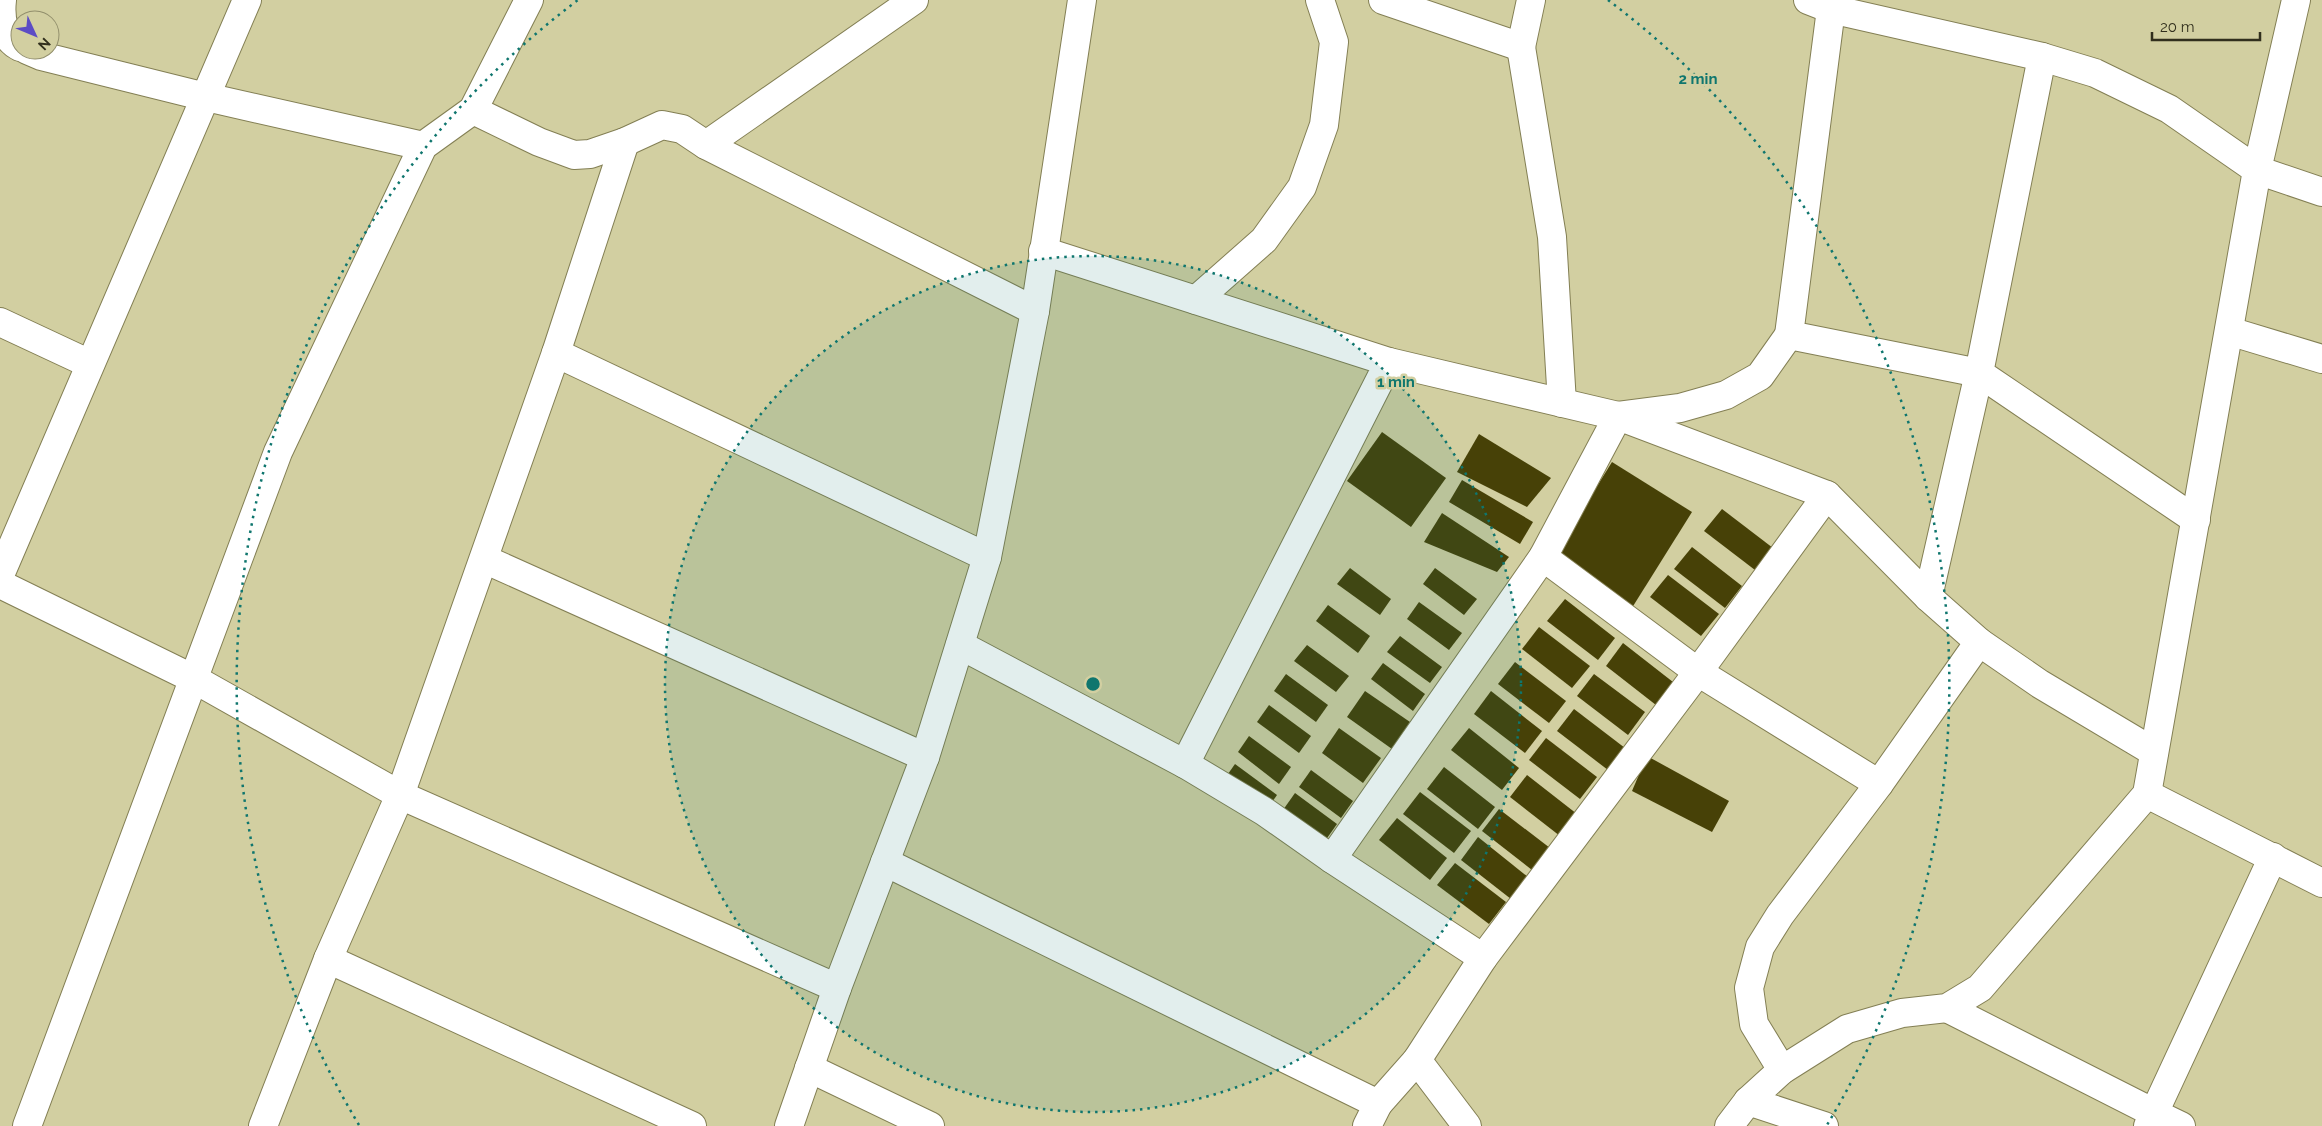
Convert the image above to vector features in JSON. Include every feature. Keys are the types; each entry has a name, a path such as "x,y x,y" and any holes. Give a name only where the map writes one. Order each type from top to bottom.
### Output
{"street":[{"path":"2,0 2,28 10,38"},
{"path":"0,575 247,0"},
{"path":"27,1126 278,452 423,146 473,110 529,0"},
{"path":"706,144 914,0"},
{"path":"789,1126 837,988 925,757 987,557 1034,311 1082,0"},
{"path":"1196,300 1264,240 1302,187 1324,125 1334,42 1320,0"},
{"path":"1383,0 1521,47"},
{"path":"1531,0 1521,47 1552,236 1562,403"},
{"path":"1729,1126 1748,1101 1782,1070 1847,1029 1902,1014 1946,1008 1980,988 2147,794 2257,170 2296,0"},
{"path":"1618,416 1680,408 1726,395 1760,376 1790,335 1820,5 2042,57 2096,73 2169,110 2257,170 2322,192"},
{"path":"1928,596 1979,373 2042,57"},
{"path":"57,60 206,97 423,146"},
{"path":"473,110 539,142 574,155 590,154 625,142 662,125 682,129 706,144 1034,311"},
{"path":"262,1126 328,959 400,794 556,354 625,142"},
{"path":"1043,251 1389,362 1618,416 1827,494 1928,596 1979,642 2040,684 2154,752"},
{"path":"0,322 90,364"},
{"path":"2230,330 2322,359"},
{"path":"1790,335 1979,373 2196,520"},
{"path":"556,354 987,557"},
{"path":"1185,764 1389,362"},
{"path":"1332,859 1543,557 1618,416"},
{"path":"884,862 1373,1115 1417,1060 1483,958 1698,672 1827,494"},
{"path":"1543,557 1698,672 1879,784"},
{"path":"484,559 925,757"},
{"path":"0,584 194,679 400,794 837,988"},
{"path":"1782,1070 1754,1024 1749,988 1760,947 1780,915 1879,784 1979,642"},
{"path":"960,645 1185,764 1265,812 1332,859 1483,958"},
{"path":"2147,794 2322,882"},
{"path":"2151,1119 2273,857"},
{"path":"328,959 692,1126"},
{"path":"1946,1008 2151,1119 2181,1126"},
{"path":"1417,1060 1467,1126"},
{"path":"809,1068 930,1126"},
{"path":"1748,1101 1824,1126"}],"building":[{"path":"1382,432 1446,478 1411,527 1347,481"},
{"path":"1479,434 1551,478 1527,507 1457,472"},
{"path":"1612,462 1692,512 1630,611 1550,562"},
{"path":"1462,480 1533,522 1520,544 1449,502"},
{"path":"1722,509 1773,548 1755,570 1704,531"},
{"path":"1442,513 1509,557 1497,572 1424,542"},
{"path":"1692,547 1742,586 1725,608 1674,569"},
{"path":"1350,568 1391,599 1380,615 1337,584"},
{"path":"1435,568 1477,599 1464,615 1423,584"},
{"path":"1668,575 1719,614 1701,636 1650,597"},
{"path":"1565,599 1615,638 1598,660 1547,621"},
{"path":"1419,602 1462,633 1449,650 1407,619"},
{"path":"1328,605 1370,636 1358,653 1316,621"},
{"path":"1539,627 1590,666 1572,688 1522,649"},
{"path":"1400,636 1442,667 1430,683 1387,652"},
{"path":"1623,643 1673,682 1656,705 1606,666"},
{"path":"1307,645 1349,676 1336,692 1294,661"},
{"path":"1515,662 1566,701 1549,723 1498,684"},
{"path":"1383,663 1425,694 1413,711 1371,679"},
{"path":"1286,674 1328,705 1316,722 1274,691"},
{"path":"1594,674 1645,712 1628,735 1577,696"},
{"path":"1365,691 1410,722 1392,749 1347,717"},
{"path":"1491,691 1542,731 1525,753 1474,714"},
{"path":"1269,705 1311,736 1299,753 1257,722"},
{"path":"1574,709 1625,748 1608,770 1557,731"},
{"path":"1339,728 1381,758 1363,783 1322,753"},
{"path":"1469,728 1519,768 1502,790 1451,750"},
{"path":"1249,736 1291,767 1279,784 1238,752"},
{"path":"1546,738 1597,777 1580,799 1529,760"},
{"path":"1647,756 1729,801 1712,832 1632,791"},
{"path":"1235,764 1277,795 1265,812 1223,781"},
{"path":"1444,767 1495,807 1478,829 1427,789"},
{"path":"1311,770 1353,801 1341,818 1299,787"},
{"path":"1527,775 1577,814 1560,836 1510,797"},
{"path":"1420,792 1471,831 1454,853 1403,814"},
{"path":"1295,793 1337,824 1325,841 1283,810"},
{"path":"1499,809 1550,848 1532,870 1482,831"},
{"path":"1397,818 1447,858 1430,880 1379,840"},
{"path":"1478,837 1528,877 1511,899 1461,860"},
{"path":"1455,863 1506,902 1489,924 1437,885"}]}
